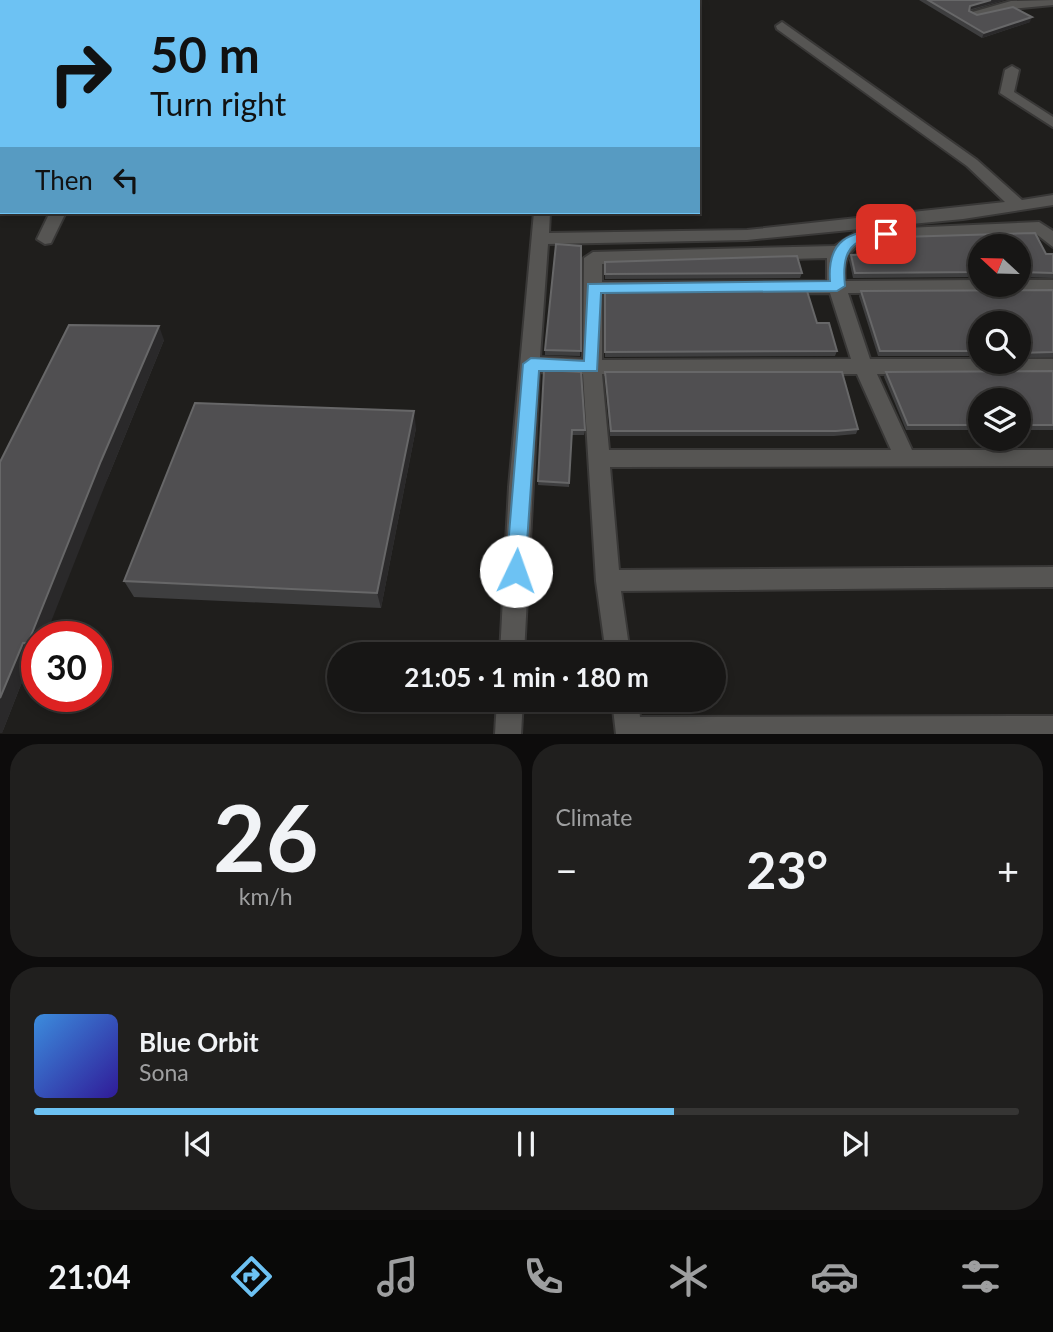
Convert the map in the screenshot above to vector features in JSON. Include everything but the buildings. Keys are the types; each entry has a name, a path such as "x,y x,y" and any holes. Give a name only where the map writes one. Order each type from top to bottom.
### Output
{"street":[{"path":"975,13 1011,5 1053,1"},
{"path":"782,26 972,163 1019,206"},
{"path":"1012,70 1007,93 1053,123"},
{"path":"541,239 747,235 963,214 1053,200"},
{"path":"45,239 57,214"},
{"path":"513,642 520,487 542,214"},
{"path":"906,460 865,367 837,286 835,260 840,252 860,235 1039,227 1053,241"},
{"path":"616,642 608,581 592,367 592,261 595,257 840,252"},
{"path":"594,288 1053,286"},
{"path":"531,364 592,367 1053,366"},
{"path":"599,459 1053,458"},
{"path":"608,581 1053,577"},
{"path":"509,733 510,712"},
{"path":"626,712 629,732 1053,729"}],"route":[{"path":"516,571 531,364 592,367 594,288 837,286 835,260 840,252 860,235 886,234"}]}
